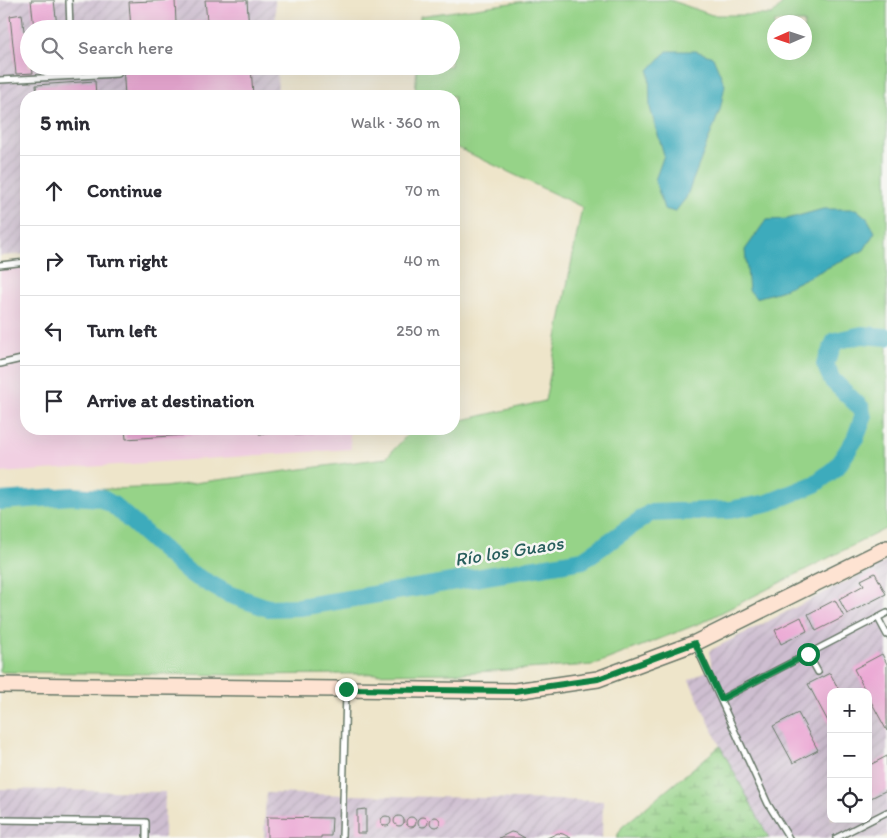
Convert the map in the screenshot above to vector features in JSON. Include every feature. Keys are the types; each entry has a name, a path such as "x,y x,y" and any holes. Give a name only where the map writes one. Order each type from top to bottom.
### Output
{"street":[{"path":"0,685 515,691 598,679 695,643 887,548"}],"lane":[{"path":"70,0 70,20"},
{"path":"0,80 94,75"},
{"path":"0,265 20,263"},
{"path":"0,364 20,359"},
{"path":"721,699 887,614"},
{"path":"878,618 887,635"},
{"path":"695,643 764,796 789,838"},
{"path":"808,654 818,672"},
{"path":"342,838 346,689"},
{"path":"836,838 887,812"},
{"path":"0,820 146,822 146,838"}],"shaded area":[{"path":"0,0 275,0 276,20 20,20 20,75 277,75 278,90 20,90 20,254 0,256"},
{"path":"20,265 20,435 350,435 351,449 0,473 0,266"},
{"path":"887,561 887,835 880,838 769,838 720,746 689,680 712,668 709,651"},
{"path":"0,789 165,792 164,838 0,838"},
{"path":"266,793 603,801 602,838 264,838"}],"green space":[{"path":"532,0 670,0 712,15 767,15 767,60 812,60 812,15 772,15 786,0 887,0 887,528 703,622 593,665 458,673 238,675 0,672 0,493 164,487 386,458 407,435 460,435 460,421 545,401 582,207 460,149 460,90 415,90 416,75 460,75 460,20 420,20 420,16"},
{"path":"720,746 769,838 616,838 622,827"}],"water":[{"path":"667,51 696,51 713,57 725,85 720,110 686,198 675,212 664,209 655,180 664,155 650,108 649,70"},
{"path":"823,209 856,209 867,218 875,232 864,250 780,291 756,298 749,290 745,250 766,220 787,219"}],"building":[{"path":"31,0 54,0 56,20 33,20"},
{"path":"175,0 176,20 130,20 129,2"},
{"path":"205,0 247,0 248,20 207,20"},
{"path":"22,14 23,20 20,20 20,74 16,74 10,16"},
{"path":"124,75 252,75 253,90 125,90"},
{"path":"95,81 96,90 36,90 36,85"},
{"path":"126,435 185,435 126,439"},
{"path":"875,573 886,594 847,614 839,599 864,585 861,580"},
{"path":"835,600 844,617 816,631 808,614"},
{"path":"801,617 807,631 781,644 775,630"},
{"path":"882,654 887,664 887,731 872,703 872,688 864,688 854,669"},
{"path":"830,673 838,688 827,688 827,720 808,684"},
{"path":"798,713 818,750 793,763 773,726"},
{"path":"887,756 887,790 872,798 872,778 872,764"},
{"path":"366,809 366,833 357,833 357,810"},
{"path":"384,816 388,816 391,821 390,825 384,826 381,823 381,819"},
{"path":"397,816 401,816 404,821 403,825 397,826 394,823 394,819"},
{"path":"267,817 332,818 331,836 321,836 321,838 267,838"},
{"path":"409,817 413,817 416,822 415,826 409,827 406,824 406,820"},
{"path":"421,817 425,817 428,822 427,826 421,827 418,824 418,820"},
{"path":"433,817 437,817 440,822 439,826 433,827 430,824 430,820"},
{"path":"511,832 516,833 525,838 499,838"},
{"path":"558,833 563,834 571,838 547,838"}],"waterway":[{"name":"Río los Guaos","path":"0,501 73,496 101,498 113,505 188,572 228,594 268,608 300,607 583,560 650,513 729,510 768,503 815,484 837,467 855,439 863,418 861,408 832,380 825,364 835,341 862,335 887,337"}],"route":[{"path":"346,689 515,691 598,679 695,643 721,699 808,654"}]}
